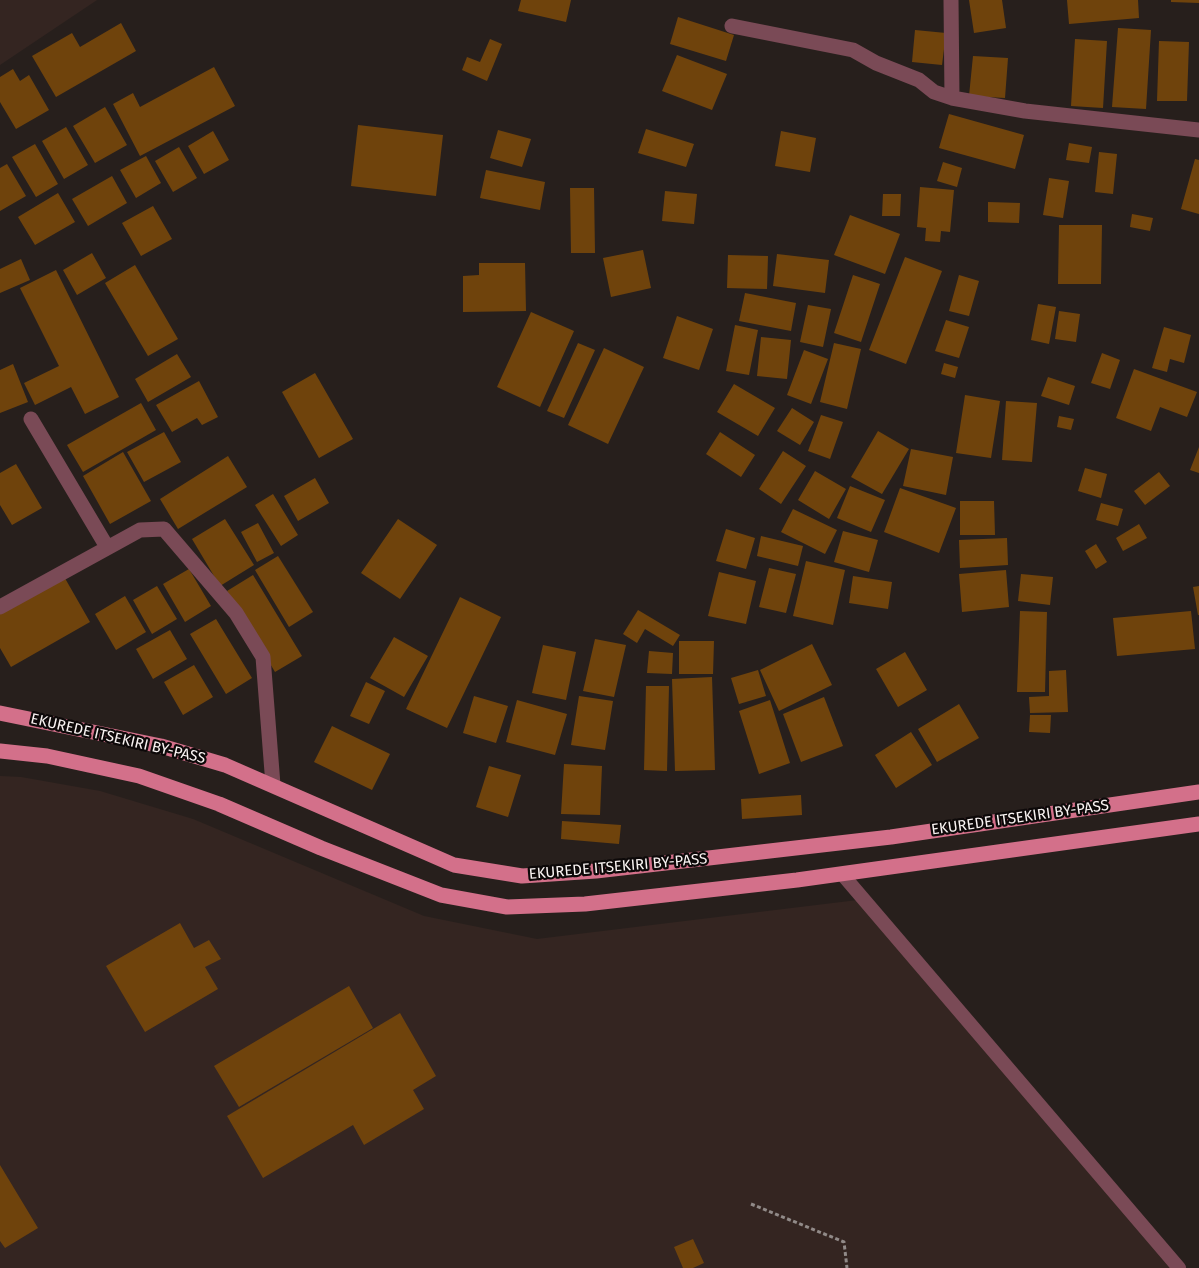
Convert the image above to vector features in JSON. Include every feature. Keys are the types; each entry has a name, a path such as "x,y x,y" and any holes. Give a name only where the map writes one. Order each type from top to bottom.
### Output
{"main road":[{"name":"EKUREDE ITSEKIRI BY-PASS","path":"0,713 161,746 225,765 454,865 522,876 596,872 882,838 1199,792"},
{"name":"EKUREDE ITSEKIRI BY-PASS","path":"0,751 47,756 138,776 220,804 321,848 432,892 508,907 585,904 842,874 1199,824"}],"street":[{"path":"951,0 952,98"},
{"path":"732,26 853,50 876,63 919,80 934,92 952,98 1025,111 1199,130"},
{"path":"31,419 107,547"},
{"path":"0,606 140,530 164,529 236,613 263,657 273,785"}],"lane":[{"path":"842,874 1179,1268"}],"path":[{"path":"751,1204 844,1242 847,1268"}],"shaded area":[{"path":"0,0 97,0 0,65"},
{"path":"0,776 21,777 100,791 193,819 424,916 537,939 866,899 1182,1268 0,1268"}],"building":[{"path":"521,0 571,0 566,22 518,11"},
{"path":"969,0 1002,0 1006,28 974,33"},
{"path":"1067,0 1138,0 1139,18 1069,24"},
{"path":"1171,0 1199,0 1199,3 1171,2"},
{"path":"678,17 734,35 726,61 670,44"},
{"path":"121,23 136,51 56,97 32,56 72,33 80,47"},
{"path":"1118,28 1151,30 1146,109 1112,107"},
{"path":"915,30 946,33 942,65 912,62"},
{"path":"490,39 502,44 487,81 462,70 467,57 480,62"},
{"path":"1075,39 1107,41 1103,108 1071,106"},
{"path":"1159,41 1189,42 1187,101 1157,101"},
{"path":"677,55 727,74 712,110 662,91"},
{"path":"973,56 1008,58 1005,98 969,96"},
{"path":"214,67 235,106 140,156 113,104 133,93 140,107"},
{"path":"13,69 20,81 29,75 49,110 16,129 0,102 0,77"},
{"path":"105,107 127,145 95,163 73,126"},
{"path":"949,114 1024,135 1015,169 939,148"},
{"path":"358,125 443,135 436,196 351,186"},
{"path":"66,127 88,165 64,179 42,141"},
{"path":"646,129 694,144 686,167 638,153"},
{"path":"498,130 531,139 522,167 490,158"},
{"path":"213,131 229,160 204,174 188,146"},
{"path":"781,131 816,138 810,172 775,166"},
{"path":"1069,143 1092,147 1089,163 1066,160"},
{"path":"35,144 58,184 36,197 12,157"},
{"path":"179,147 197,178 173,192 155,161"},
{"path":"1099,152 1117,154 1113,194 1095,192"},
{"path":"146,156 161,183 136,198 120,170"},
{"path":"1195,159 1199,160 1199,214 1181,209"},
{"path":"943,162 962,168 957,187 937,181"},
{"path":"7,164 26,196 0,211 0,168"},
{"path":"486,170 545,182 540,210 480,198"},
{"path":"112,176 127,203 88,226 72,199"},
{"path":"1049,178 1069,181 1063,218 1043,215"},
{"path":"920,187 954,190 950,232 941,231 940,242 925,241 926,228 917,227"},
{"path":"570,188 594,188 595,253 571,253"},
{"path":"665,191 697,194 694,224 662,221"},
{"path":"58,193 75,222 35,245 18,217"},
{"path":"883,194 901,194 900,216 882,216"},
{"path":"988,202 1020,203 1019,223 988,222"},
{"path":"153,206 172,239 141,256 122,223"},
{"path":"1132,214 1153,218 1150,231 1130,227"},
{"path":"850,215 900,234 885,274 834,255"},
{"path":"1059,225 1102,225 1101,284 1058,284"},
{"path":"643,250 651,288 611,297 603,258"},
{"path":"92,253 106,278 77,295 63,270"},
{"path":"777,254 829,260 825,293 773,286"},
{"path":"728,255 768,256 767,289 727,288"},
{"path":"905,257 942,271 906,364 869,350"},
{"path":"21,259 30,280 0,293 0,269"},
{"path":"479,263 525,263 526,311 463,312 463,276 479,275"},
{"path":"135,265 178,339 148,356 105,283"},
{"path":"56,270 119,397 85,414 71,387 35,405 24,383 59,366 20,288"},
{"path":"853,275 880,284 861,342 834,333"},
{"path":"959,275 979,281 969,316 949,311"},
{"path":"745,293 796,303 791,331 739,321"},
{"path":"1038,304 1056,307 1049,344 1031,340"},
{"path":"808,305 831,309 823,347 800,342"},
{"path":"1059,311 1080,314 1076,342 1055,339"},
{"path":"531,312 574,331 540,407 497,387"},
{"path":"677,316 713,329 699,370 663,358"},
{"path":"946,320 969,327 959,358 935,351"},
{"path":"735,325 758,330 749,375 726,371"},
{"path":"1164,327 1191,335 1184,363 1170,359 1167,372 1152,368"},
{"path":"761,337 791,340 787,379 757,376"},
{"path":"578,343 595,350 564,418 547,411"},
{"path":"834,343 861,349 847,409 820,402"},
{"path":"604,348 644,367 608,444 568,425"},
{"path":"804,350 828,359 811,404 787,395"},
{"path":"1102,353 1120,360 1110,389 1091,383"},
{"path":"177,354 191,377 148,402 135,379"},
{"path":"944,363 958,367 955,378 941,374"},
{"path":"13,364 28,402 0,413 0,370"},
{"path":"1134,369 1197,392 1187,417 1160,407 1151,431 1116,418"},
{"path":"315,373 353,439 319,458 282,392"},
{"path":"1048,377 1075,386 1069,405 1041,396"},
{"path":"199,381 218,417 202,425 197,418 172,432 156,405"},
{"path":"734,384 775,408 758,436 717,412"},
{"path":"965,395 1000,401 991,458 956,453"},
{"path":"1006,401 1037,403 1032,462 1002,460"},
{"path":"141,403 156,430 83,472 67,445"},
{"path":"792,408 814,422 800,445 777,431"},
{"path":"821,415 843,422 830,459 808,451"},
{"path":"1059,416 1074,419 1071,430 1057,427"},
{"path":"878,431 909,449 882,494 851,477"},
{"path":"164,432 181,462 144,482 127,452"},
{"path":"720,432 755,455 741,477 706,454"},
{"path":"1199,447 1199,473 1190,470"},
{"path":"911,449 953,457 946,495 903,486"},
{"path":"783,451 806,466 781,504 759,489"},
{"path":"123,452 151,501 110,524 83,476"},
{"path":"228,456 247,487 178,529 160,499"},
{"path":"16,464 42,508 12,525 0,505 0,473"},
{"path":"1085,468 1107,474 1101,498 1078,491"},
{"path":"815,471 846,489 829,519 798,500"},
{"path":"1159,472 1170,486 1145,505 1134,491"},
{"path":"315,478 329,503 298,521 284,496"},
{"path":"850,486 885,500 871,532 837,518"},
{"path":"900,488 956,508 939,553 884,532"},
{"path":"273,494 298,535 281,546 255,505"},
{"path":"960,501 994,501 995,535 960,535"},
{"path":"1101,503 1123,509 1118,526 1096,520"},
{"path":"793,509 837,530 825,554 781,532"},
{"path":"225,519 254,565 220,586 192,539"},
{"path":"398,519 437,545 400,599 361,573"},
{"path":"258,523 274,553 257,562 241,532"},
{"path":"1139,524 1147,538 1123,551 1116,538"},
{"path":"726,529 755,538 746,569 716,561"},
{"path":"843,531 878,540 869,572 834,562"},
{"path":"761,536 803,546 798,566 757,556"},
{"path":"1007,538 1008,565 960,568 959,540"},
{"path":"1096,544 1107,562 1096,569 1085,551"},
{"path":"278,556 313,612 289,627 255,570"},
{"path":"806,561 845,570 833,625 793,616"},
{"path":"769,568 796,574 786,613 759,607"},
{"path":"189,569 211,606 185,622 163,584"},
{"path":"1006,570 1009,607 962,612 959,574"},
{"path":"719,572 756,581 746,624 708,616"},
{"path":"62,573 90,622 11,667 0,648 0,609"},
{"path":"1021,574 1053,577 1050,605 1018,601"},
{"path":"253,575 302,656 275,672 227,591"},
{"path":"853,576 892,582 888,609 849,603"},
{"path":"157,586 177,619 152,634 133,600"},
{"path":"1199,586 1199,615 1198,615 1193,587"},
{"path":"125,596 146,632 116,650 95,614"},
{"path":"460,597 501,617 447,728 406,709"},
{"path":"638,610 680,635 673,646 645,629 637,643 623,634"},
{"path":"1020,611 1047,612 1045,692 1017,692"},
{"path":"1191,611 1195,649 1117,656 1113,618"},
{"path":"216,619 252,678 226,694 190,634"},
{"path":"170,630 187,659 153,679 136,649"},
{"path":"394,637 428,656 404,697 370,678"},
{"path":"595,639 626,645 614,697 583,691"},
{"path":"679,641 714,641 713,674 679,674"},
{"path":"812,644 832,685 779,711 760,670"},
{"path":"543,645 576,652 566,700 532,693"},
{"path":"649,651 673,653 672,674 647,673"},
{"path":"905,652 927,690 898,707 876,669"},
{"path":"194,665 213,697 183,715 164,682"},
{"path":"758,670 766,696 739,704 731,678"},
{"path":"1066,670 1068,712 1030,713 1029,697 1049,696 1049,671"},
{"path":"712,677 715,770 675,771 672,679"},
{"path":"366,682 385,691 369,724 350,716"},
{"path":"646,686 669,686 667,771 644,770"},
{"path":"474,696 508,706 496,743 463,733"},
{"path":"579,696 613,701 605,750 571,745"},
{"path":"824,697 843,746 801,762 783,714"},
{"path":"517,700 567,714 555,755 506,742"},
{"path":"770,700 790,763 759,774 739,711"},
{"path":"959,704 979,738 937,762 918,729"},
{"path":"1030,715 1051,715 1050,733 1029,732"},
{"path":"332,726 390,754 372,790 314,762"},
{"path":"911,732 932,765 896,788 875,755"},
{"path":"564,764 602,766 600,815 561,814"},
{"path":"489,766 521,775 508,817 476,807"},
{"path":"801,795 802,815 742,819 741,799"},
{"path":"562,821 621,825 619,844 561,839"},
{"path":"180,923 194,948 209,940 221,959 205,967 218,989 145,1032 106,966"},
{"path":"349,986 373,1028 239,1107 214,1066"},
{"path":"400,1013 436,1076 413,1090 424,1109 364,1145 353,1125 263,1178 227,1116"},
{"path":"0,1165 38,1228 5,1248 0,1241"},
{"path":"693,1239 704,1263 693,1268 683,1268 674,1247"}]}
